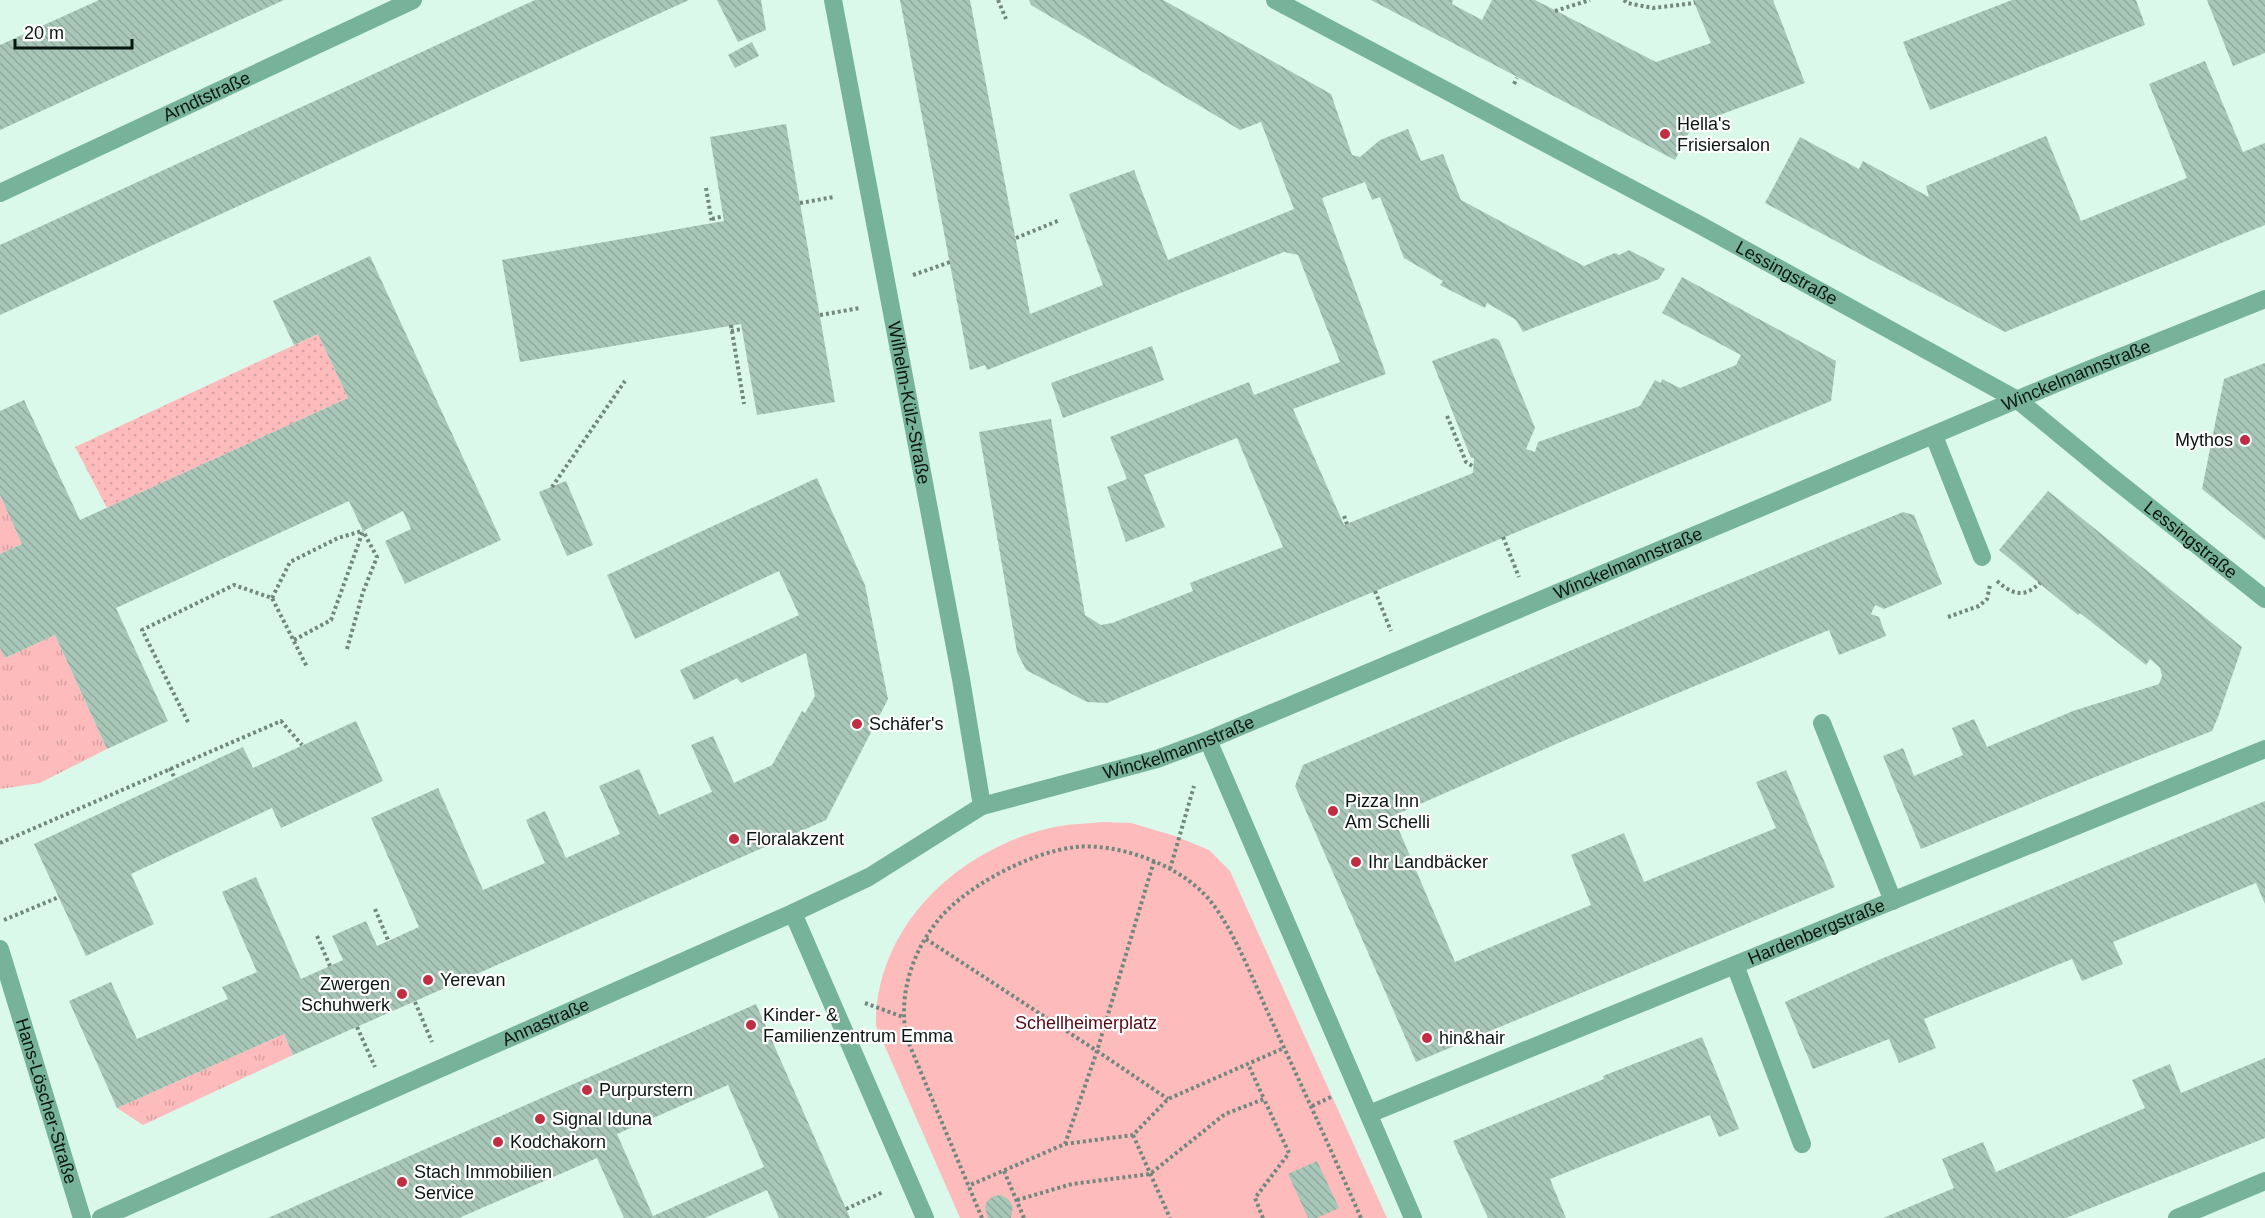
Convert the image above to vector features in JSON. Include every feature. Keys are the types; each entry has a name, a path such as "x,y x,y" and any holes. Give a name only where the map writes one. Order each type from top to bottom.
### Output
{"street":[{"name":"Arndtstraße","path":"0,193 412,0"},
{"name":"Wilhelm-Külz-Straße","path":"833,0 961,679 982,806"},
{"name":"Lessingstraße","path":"1275,0 1698,224 2019,400 2109,476 2265,599"},
{"name":"Winckelmannstraße","path":"982,806 1157,759 1208,740 2083,372 2265,299"},
{"path":"1934,436 1986,564"},
{"path":"1822,723 1893,901"},
{"path":"1208,740 1413,1218"},
{"name":"Hardenbergstraße","path":"1369,1114 2265,749"},
{"name":"Annastraße","path":"101,1218 793,913 869,877 982,806"},
{"path":"793,913 925,1218"},
{"name":"Hans-Löscher-Straße","path":"0,949 82,1218"},
{"path":"1735,965 1802,1144"},
{"path":"2177,1218 2265,1181"}],"path":[{"path":"998,0 1006,19"},
{"path":"1555,11 1590,0"},
{"path":"1624,0 1626,3 1653,8 1695,3"},
{"path":"1514,84 1517,78"},
{"path":"706,188 712,221 724,216"},
{"path":"800,203 834,197"},
{"path":"1016,238 1060,220"},
{"path":"887,285 950,262"},
{"path":"820,315 830,313"},
{"path":"730,325 744,404"},
{"path":"731,331 742,329"},
{"path":"552,487 625,381"},
{"path":"1446,416 1466,462 1474,467"},
{"path":"1344,516 1347,524"},
{"path":"272,598 290,562 338,538 363,531"},
{"path":"294,640 331,620 363,531"},
{"path":"347,649 363,592 377,557 363,531"},
{"path":"1503,537 1532,605"},
{"path":"1986,564 1997,582 2017,594 2032,590 2040,584"},
{"path":"1947,617 1979,606 1988,599 1986,564"},
{"path":"188,722 142,630 234,585 272,598 307,668"},
{"path":"1375,591 1402,659"},
{"path":"0,843 281,721 303,745"},
{"path":"1170,869 1208,740"},
{"path":"170,768 175,779"},
{"path":"982,1218 907,1039 903,1024 903,1009 910,971 935,923 965,896 1007,870 1025,862 1077,847 1113,850 1154,861 1190,881 1214,904 1255,984 1361,1218"},
{"path":"1065,1144 1154,861"},
{"path":"0,921 59,897"},
{"path":"375,909 388,940"},
{"path":"317,936 330,966"},
{"path":"926,939 1168,1099"},
{"path":"415,1002 443,1067"},
{"path":"357,1027 386,1092"},
{"path":"968,1185 1065,1144 1133,1135 1168,1099 1284,1048"},
{"path":"1248,1064 1289,1153 1255,1198 1263,1218"},
{"path":"1017,1200 1072,1184 1150,1174 1225,1114 1264,1099"},
{"path":"1133,1135 1170,1218"},
{"path":"1004,1171 1024,1218"},
{"path":"846,1209 909,1181"}],"green space":[{"path":"318,334 348,398 107,508 75,447"},
{"path":"0,495 22,544 0,554"},
{"path":"55,635 107,749 40,783 0,789 0,647 5,658"},
{"name":"Schellheimerplatz","path":"1101,822 1131,823 1175,836 1209,850 1230,871 1387,1218 960,1218 876,1026 879,990 890,956 906,925 928,898 954,874 984,854 1016,839 1050,828"},
{"path":"284,1034 293,1055 143,1125 117,1108"}],"building":[{"path":"99,0 284,0 0,130 0,45"},
{"path":"535,0 689,0 0,315 0,245"},
{"path":"717,0 761,0 766,30 738,42"},
{"path":"900,0 970,0 1030,314 1103,285 1069,194 1134,170 1168,260 1294,209 1261,122 1240,130 1031,5 1029,0 1163,0 1331,94 1352,155 1360,157 1380,140 1408,129 1421,161 1443,154 1461,200 1584,266 1615,253 1619,255 1629,250 1665,269 1659,279 1523,332 1516,320 1487,303 1485,308 1440,285 1443,281 1404,258 1380,197 1372,200 1365,182 1322,198 1386,374 1293,409 1344,525 1473,473 1474,458 1471,458 1432,361 1494,338 1499,340 1535,428 1526,449 1535,452 1538,442 1640,406 1655,380 1661,383 1662,379 1680,388 1736,365 1741,355 1662,313 1682,277 1836,361 1831,401 1107,703 1087,702 1026,670 1017,652 979,432 1051,419 1085,615 1101,625 1112,623 1193,591 1190,583 1283,547 1237,438 1144,475 1165,527 1126,542 1107,487 1127,479 1110,437 1249,382 1254,395 1340,362 1298,255 1284,252 987,370 985,365 970,370"},
{"path":"1371,0 1453,0 1452,4 1482,20 1492,0 1535,0 1656,62 1711,43 1693,0 1773,0 1805,83 1693,125 1675,160"},
{"path":"2012,0 2136,0 2145,25 1930,110 1903,42"},
{"path":"2207,0 2265,0 2265,53 2233,66"},
{"path":"752,42 759,56 735,68 728,55"},
{"path":"2205,61 2243,152 2265,143 2265,225 2005,332 1765,203 1800,137 1859,169 1863,161 1929,197 1926,186 2046,136 2081,221 2187,178 2149,84"},
{"path":"786,124 835,402 757,415 741,324 520,362 502,260 724,221 710,137"},
{"path":"370,256 501,540 405,584 385,541 411,529 403,511 363,531 349,501 116,608 168,721 107,749 55,635 5,658 0,648 0,554 22,544 0,495 0,411 24,400 80,520 348,398 318,334 294,345 273,301"},
{"path":"1152,346 1164,380 1063,418 1051,383"},
{"path":"2265,363 2265,540 2202,489 2224,379"},
{"path":"817,478 865,585 888,699 826,820 293,1055 284,1034 117,1108 69,1001 111,982 137,1039 228,999 222,987 257,972 222,892 256,877 301,979 343,960 332,936 350,928 366,921 377,946 419,927 371,818 438,788 483,890 545,863 526,820 545,811 566,858 620,834 599,786 639,769 659,815 712,792 691,745 713,736 734,783 772,765 802,711 805,713 815,696 806,653 741,683 737,678 694,700 680,670 799,615 779,571 635,639 607,575"},
{"path":"566,481 593,545 567,556 539,492"},
{"path":"2048,491 2242,647 2218,717 2212,731 1921,849 1883,756 1903,748 1914,776 1963,755 1952,728 1974,719 1987,747 2073,711 2159,684 2162,676 2160,668 2150,659 2146,665 2080,613 2078,615 1999,550"},
{"path":"1903,512 1914,515 1942,584 1884,609 1875,605 1871,614 1879,617 1886,636 1839,655 1829,630 1556,744 1393,816 1455,962 1591,905 1571,855 1624,833 1644,882 1776,828 1756,782 1786,770 1835,887 1416,1062 1295,786 1303,765 1682,603"},
{"path":"356,721 383,781 281,828 272,808 131,874 154,924 86,956 34,844 243,747 253,768"},
{"path":"2265,801 2265,904 2256,883 2113,942 2123,964 2082,981 2072,959 1924,1019 1936,1048 1899,1063 1889,1039 1813,1069 1785,1002 1881,959"},
{"path":"756,1004 850,1218 779,1218 767,1190 705,1218 624,1218 597,1158 459,1218 268,1218","holes":["728,1085 764,1167 653,1216 617,1134"]},
{"path":"1702,1037 1739,1129 1719,1137 1710,1115 1550,1179 1566,1218 1488,1218 1453,1141 1604,1079 1603,1076"},
{"path":"2265,1058 2265,1138 2066,1218 1883,1218 1954,1188 1942,1159 1983,1142 1996,1172 2145,1108 2132,1080 2170,1064 2181,1093"},
{"path":"1317,1161 1339,1208 1317,1218 1308,1218 1288,1174"},
{"path":"1001,1195 1013,1206 1011,1218 988,1218 985,1207 987,1201 994,1196"}],"place":[{"name":"Hella's Frisiersalon","path":"1665,134"},
{"name":"Mythos","path":"2245,440"},
{"name":"Schäfer's","path":"857,724"},
{"name":"Pizza Inn Am Schelli","path":"1333,811"},
{"name":"Floralakzent","path":"734,839"},
{"name":"Ihr Landbäcker","path":"1356,862"},
{"name":"Yerevan","path":"428,980"},
{"name":"Zwergen Schuhwerk","path":"402,994"},
{"name":"Kinder- & Familienzentrum Emma","path":"751,1025"},
{"name":"hin&hair","path":"1427,1038"},
{"name":"Purpurstern","path":"587,1090"},
{"name":"Signal Iduna","path":"540,1119"},
{"name":"Kodchakorn","path":"498,1142"},
{"name":"Stach Immobilien Service","path":"402,1182"}]}
